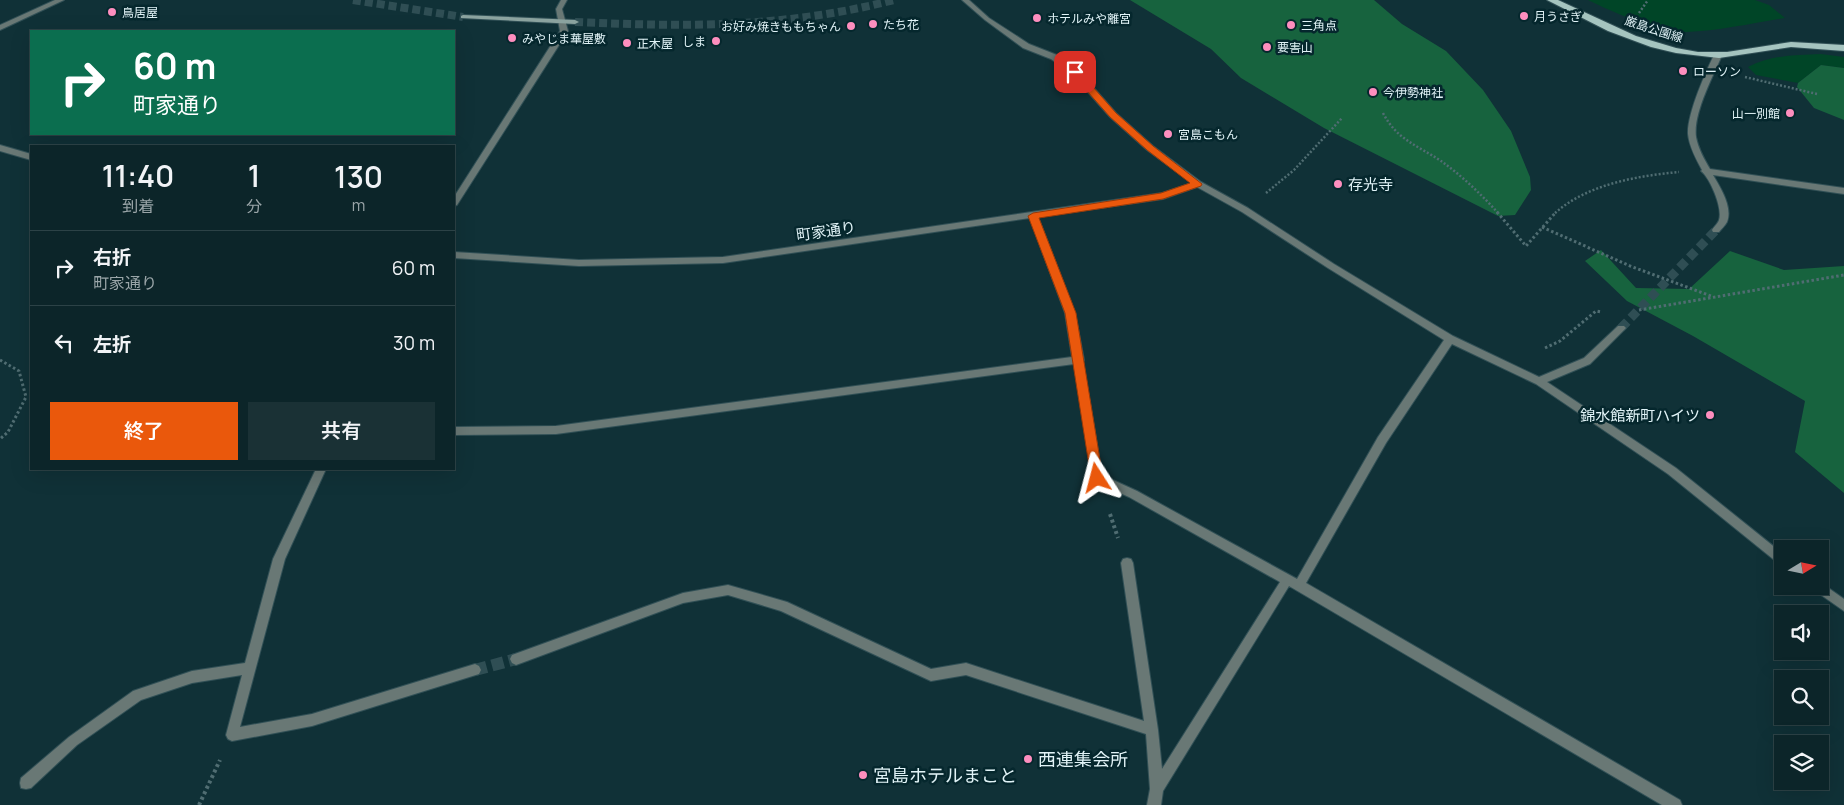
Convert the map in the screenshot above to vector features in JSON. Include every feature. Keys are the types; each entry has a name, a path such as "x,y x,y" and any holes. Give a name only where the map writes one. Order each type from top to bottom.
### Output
{"main road":[{"name":"厳島公園線","path":"1551,0 1632,37 1660,47 1690,53 1718,55 1784,45 1844,48"},
{"path":"462,17 575,22"}],"street":[{"path":"0,28 61,0"},
{"path":"455,201 564,31 559,9 564,0"},
{"path":"965,0 986,18 1026,46 1054,56 1075,72 1120,122 1150,148 1198,184 1245,210 1331,266 1450,339 1539,381 1672,471 1774,553"},
{"path":"1716,230 1723,220 1724,207 1694,147 1692,133 1694,120 1718,55"},
{"path":"0,148 30,157"},
{"path":"1705,171 1844,191"},
{"name":"町家通り","path":"455,255 579,263 723,260 1163,196 1198,184"},
{"path":"1033,216 1070,313 1097,478 1133,494 1293,583 1676,805"},
{"path":"1539,381 1587,361 1621,328"},
{"path":"1157,789 1293,583 1382,440 1450,339"},
{"path":"455,431 556,430 1079,360"},
{"path":"321,470 279,559 232,734 312,720 475,670"},
{"path":"1127,564 1152,730 1157,789 1154,805"},
{"path":"516,659 683,598 728,590 783,606 932,675 966,669 1152,730"},
{"path":"1829,594 1844,606"},
{"path":"26,783 73,742 137,695 192,677 250,668"}],"path":[{"path":"1713,69 1817,94"},
{"path":"1383,113 1391,128 1398,135 1442,162 1490,204 1526,246 1549,218 1575,199 1651,174 1705,171"},
{"path":"1245,210 1294,170 1342,118"},
{"path":"1542,227 1630,266 1711,296 1844,275"},
{"path":"0,360 19,371 26,397 8,432 0,439"},
{"path":"1097,478 1127,564"},
{"path":"199,805 232,734"}],"green space":[{"path":"1130,0 1374,0 1402,24 1446,51 1483,90 1511,131 1530,177 1531,190 1515,215 1498,216 1324,128 1241,78 1211,49"},
{"path":"1588,0 1755,0 1769,5 1785,18 1711,30 1675,31 1636,20"},
{"path":"1821,54 1844,57 1844,68 1821,65 1798,83 1756,75 1748,67 1774,58"},
{"path":"1821,65 1844,68 1844,120 1814,108 1797,87 1798,83"},
{"path":"1601,250 1636,288 1689,289 1730,251 1784,270 1844,266 1844,493 1795,452 1805,401 1693,336 1627,301 1585,261"}],"tunnel":[{"path":"353,0 463,17"},
{"path":"575,22 696,25 774,21 814,16 894,0"},
{"path":"1621,328 1716,230"},
{"path":"475,670 516,659"}],"place":[{"name":"鳥居屋","path":"112,12"},
{"name":"月うさぎ","path":"1524,16"},
{"name":"ホテルみや離宮","path":"1037,18"},
{"name":"たち花","path":"873,24"},
{"name":"三角点","path":"1291,25"},
{"name":"お好み焼きももちゃん","path":"851,26"},
{"name":"みやじま華屋敷","path":"512,38"},
{"name":"しま","path":"716,41"},
{"name":"正木屋","path":"627,43"},
{"name":"要害山","path":"1267,47"},
{"name":"ローソン","path":"1683,71"},
{"name":"今伊勢神社","path":"1373,92"},
{"name":"山一別館","path":"1790,113"},
{"name":"宮島こもん","path":"1168,134"},
{"name":"存光寺","path":"1338,184"},
{"name":"錦水館新町ハイツ","path":"1710,415"},
{"name":"西連集会所","path":"1028,759"},
{"name":"宮島ホテルまこと","path":"863,775"}],"route":[{"path":"1075,72 1113,115 1150,148 1198,184 1163,196 1033,216 1070,313 1097,478"}]}
